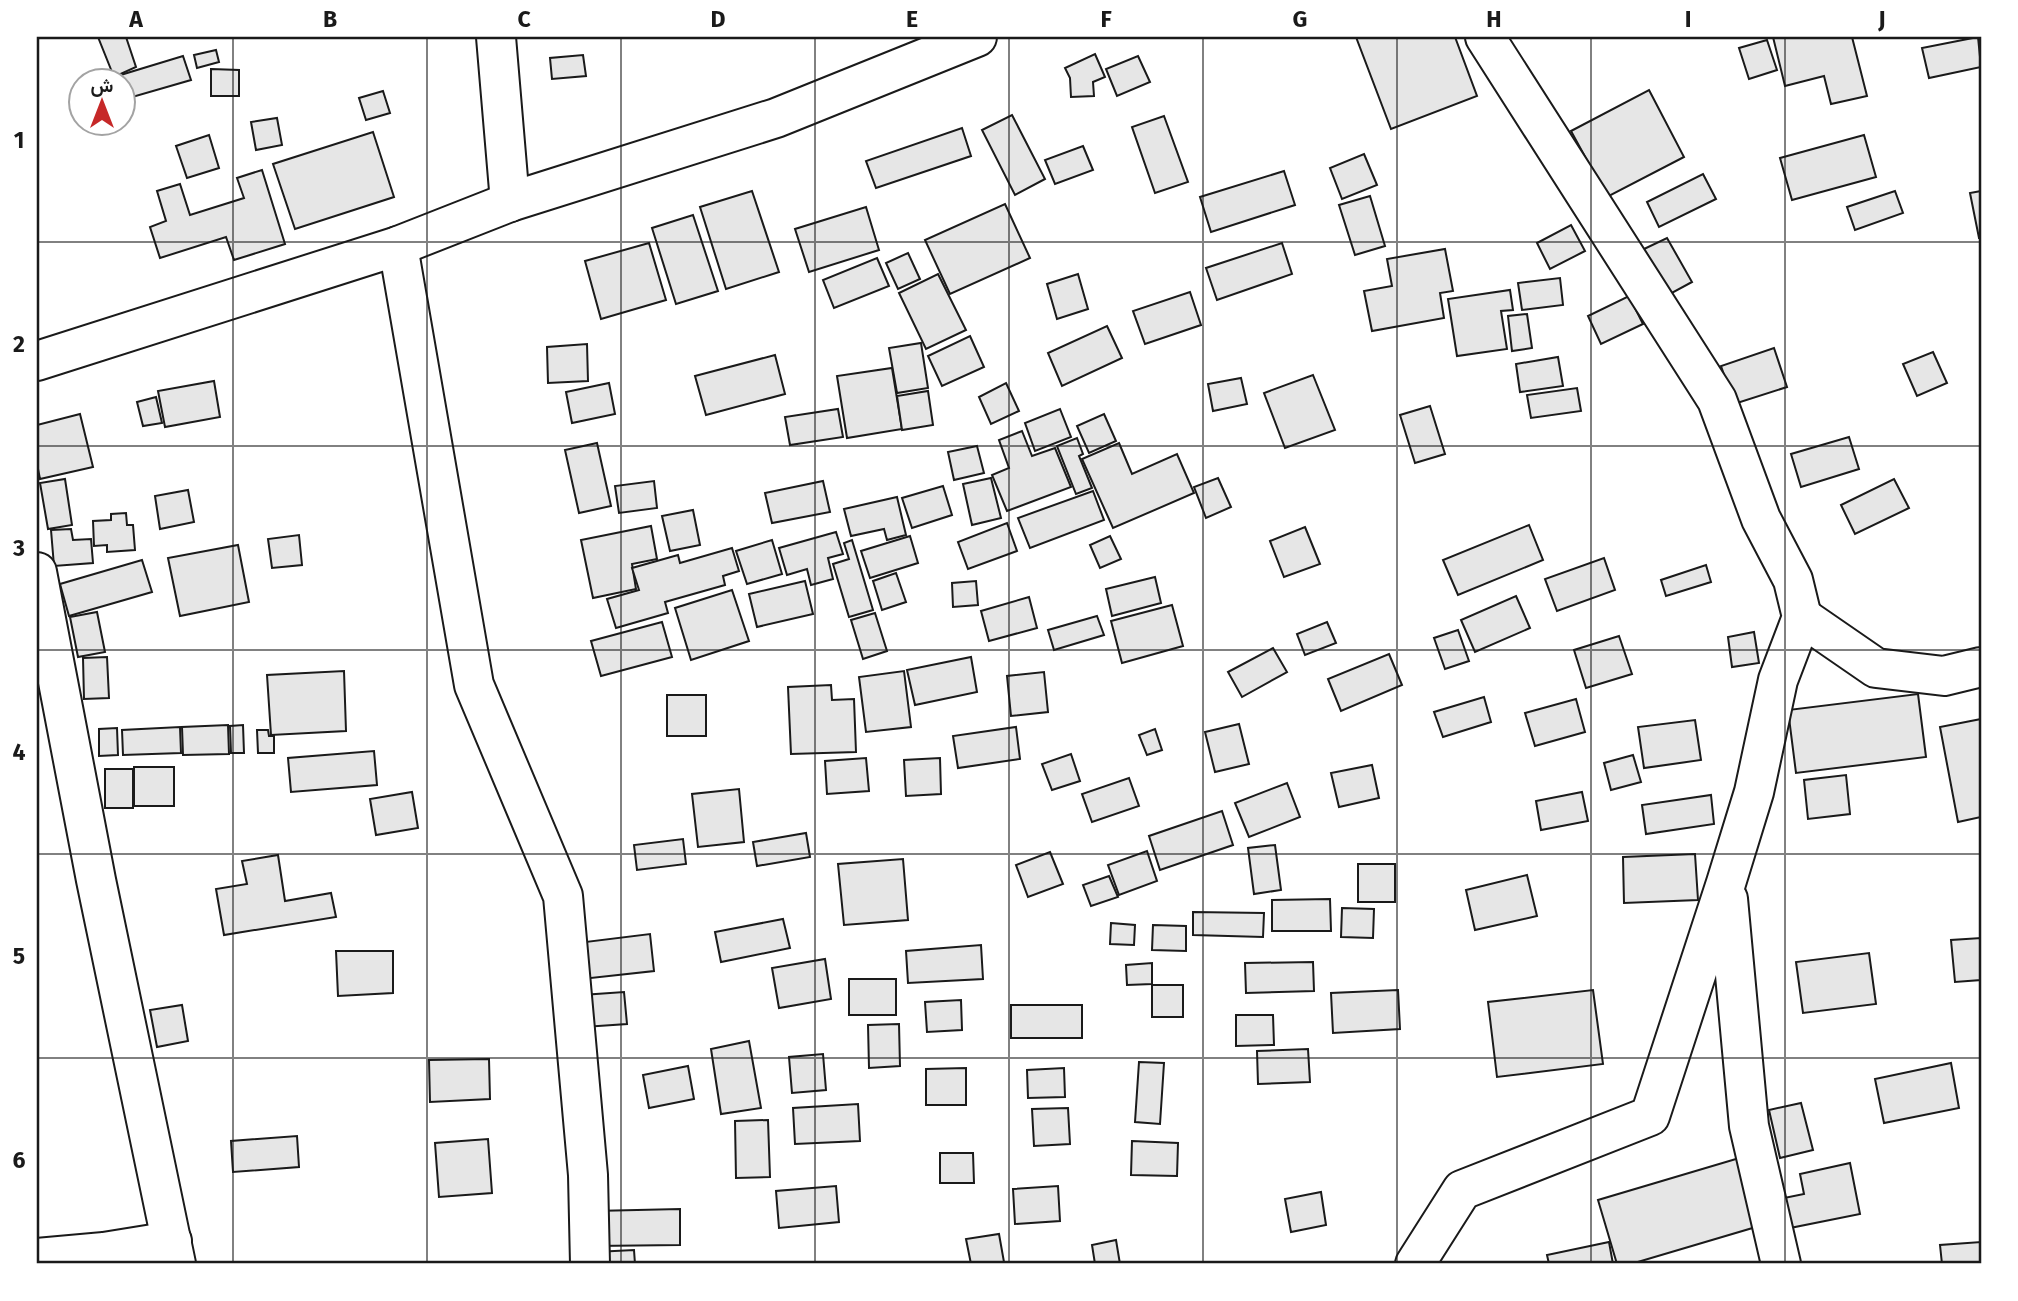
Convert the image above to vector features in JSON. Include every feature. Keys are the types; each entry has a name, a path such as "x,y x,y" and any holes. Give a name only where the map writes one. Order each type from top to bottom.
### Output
{"street":[{"path":"496,37 510,202"},
{"path":"37,361 398,246 510,202 776,118 977,37"},
{"path":"1418,1262 1462,1190 1650,1116 1754,792 1778,680 1802,617 1793,580 1761,519 1717,400 1485,37"},
{"path":"398,246 474,685 563,896 588,1175 590,1264"},
{"path":"37,572 96,880 174,1252 104,1252 37,1258"},
{"path":"1802,617 1876,668 1944,676 1981,667"},
{"path":"1726,883 1749,1126 1781,1264"}],"building":[{"path":"98,37 126,37 136,66 110,66"},
{"path":"1356,37 1455,37 1477,96 1391,129"},
{"path":"1773,37 1852,37 1867,96 1831,104 1824,76 1785,86"},
{"path":"1978,37 1981,67 1929,78 1922,48"},
{"path":"1767,40 1777,70 1749,79 1739,48"},
{"path":"216,50 219,62 197,68 194,55"},
{"path":"1095,54 1105,77 1093,82 1094,96 1071,97 1070,78 1065,68"},
{"path":"583,55 586,76 552,79 550,58"},
{"path":"183,56 191,80 136,96 136,70"},
{"path":"1138,56 1150,82 1117,96 1106,69"},
{"path":"211,69 239,70 239,96 211,96"},
{"path":"1649,90 1684,157 1607,197 1571,131"},
{"path":"383,91 390,113 366,120 359,98"},
{"path":"1012,115 1045,179 1015,195 982,130"},
{"path":"1164,116 1188,182 1155,193 1132,127"},
{"path":"277,118 282,145 256,150 251,122"},
{"path":"962,128 971,156 876,188 866,161"},
{"path":"373,132 394,197 295,229 273,164"},
{"path":"209,135 219,168 187,178 176,146"},
{"path":"1864,135 1876,177 1792,200 1780,158"},
{"path":"1083,146 1093,170 1055,184 1045,160"},
{"path":"1364,154 1377,185 1342,199 1330,168"},
{"path":"262,170 285,244 234,260 226,237 160,258 150,227 166,221 157,191 180,184 190,215 244,198 237,178"},
{"path":"1284,171 1295,205 1211,232 1200,197"},
{"path":"1703,174 1716,199 1659,227 1647,202"},
{"path":"752,191 779,272 726,289 700,207"},
{"path":"1895,191 1903,213 1855,230 1847,207"},
{"path":"1981,191 1981,238 1979,238 1970,193"},
{"path":"1370,196 1385,246 1355,255 1339,205"},
{"path":"1005,204 1030,258 950,294 925,240"},
{"path":"866,207 879,250 809,272 795,229"},
{"path":"693,215 718,291 676,304 652,228"},
{"path":"1571,225 1585,251 1550,269 1537,243"},
{"path":"1667,238 1692,282 1670,294 1644,249"},
{"path":"649,243 666,300 601,319 585,261"},
{"path":"1282,243 1292,274 1217,300 1206,268"},
{"path":"1445,249 1453,291 1440,293 1444,318 1372,331 1364,291 1392,286 1387,259"},
{"path":"908,253 920,279 898,289 886,263"},
{"path":"877,258 889,286 834,308 823,280"},
{"path":"938,274 966,330 926,349 899,293"},
{"path":"1078,274 1088,309 1057,319 1047,284"},
{"path":"1560,278 1563,305 1522,310 1518,283"},
{"path":"1510,290 1513,310 1501,311 1507,349 1457,356 1448,299"},
{"path":"1190,292 1201,325 1145,344 1133,311"},
{"path":"1629,296 1643,324 1601,344 1588,316"},
{"path":"1527,314 1532,348 1512,351 1508,316"},
{"path":"1107,326 1122,358 1062,386 1048,353"},
{"path":"970,336 984,367 942,386 928,356"},
{"path":"921,343 928,388 897,393 889,348"},
{"path":"587,344 588,381 548,383 547,347"},
{"path":"1774,348 1787,387 1734,404 1721,366"},
{"path":"1933,352 1947,383 1917,396 1903,364"},
{"path":"775,355 785,394 706,415 695,376"},
{"path":"1558,357 1563,386 1520,392 1516,364"},
{"path":"892,368 902,429 847,438 837,376"},
{"path":"1313,375 1335,430 1285,448 1264,393"},
{"path":"1241,378 1247,404 1213,411 1208,384"},
{"path":"214,381 220,417 165,427 158,391"},
{"path":"609,383 615,414 572,423 566,392"},
{"path":"1006,383 1019,411 991,424 979,397"},
{"path":"1577,388 1581,411 1531,418 1527,395"},
{"path":"928,391 933,425 902,430 897,396"},
{"path":"156,397 162,423 143,426 137,402"},
{"path":"1430,406 1445,454 1415,463 1400,415"},
{"path":"838,409 843,437 790,445 785,417"},
{"path":"1060,409 1071,437 1035,451 1025,423"},
{"path":"80,414 93,467 40,479 37,464 37,425"},
{"path":"1104,414 1116,441 1089,453 1077,426"},
{"path":"1022,431 1032,456 1055,448 1071,487 1007,511 992,475 1009,468 999,440"},
{"path":"1849,437 1859,469 1801,487 1791,454"},
{"path":"1077,438 1083,454 1079,456 1092,488 1076,494 1057,446"},
{"path":"597,443 611,506 579,513 565,450"},
{"path":"1119,443 1132,474 1177,454 1194,493 1113,528 1082,459"},
{"path":"977,446 984,473 954,480 948,452"},
{"path":"991,478 1001,518 972,525 963,484"},
{"path":"1218,478 1231,507 1206,518 1194,487"},
{"path":"65,479 72,525 48,529 40,483"},
{"path":"1894,479 1909,508 1855,534 1841,505"},
{"path":"654,481 657,508 619,513 615,486"},
{"path":"823,481 830,512 772,523 765,493"},
{"path":"943,486 952,515 912,528 902,498"},
{"path":"188,490 194,522 160,529 155,496"},
{"path":"1093,491 1104,520 1030,548 1018,518"},
{"path":"897,497 906,535 887,540 884,529 851,536 844,509"},
{"path":"693,510 700,545 670,551 662,516"},
{"path":"126,513 127,525 133,525 135,550 107,552 107,545 94,546 93,521 111,520 111,514"},
{"path":"1007,523 1017,551 968,569 958,542"},
{"path":"1529,525 1543,560 1458,595 1443,560"},
{"path":"651,526 657,559 632,564 636,589 593,598 581,540"},
{"path":"1305,527 1320,564 1284,577 1270,541"},
{"path":"71,529 73,540 91,539 93,563 54,566 51,530"},
{"path":"836,532 843,554 828,558 833,579 811,585 807,569 787,575 779,548"},
{"path":"299,535 302,565 272,568 268,539"},
{"path":"910,536 918,563 870,578 861,551"},
{"path":"1110,536 1121,559 1100,568 1090,545"},
{"path":"772,540 782,574 747,584 736,551"},
{"path":"852,540 873,610 849,617 833,564 849,559 844,543"},
{"path":"238,545 249,602 180,616 168,558"},
{"path":"732,548 739,571 723,576 725,585 665,602 668,613 616,628 607,599 639,590 632,568 678,555 680,563"},
{"path":"1604,558 1615,590 1557,611 1545,579"},
{"path":"142,560 152,592 69,616 60,584"},
{"path":"1706,565 1711,582 1666,596 1661,580"},
{"path":"896,573 906,602 882,610 873,581"},
{"path":"1155,577 1161,603 1112,616 1106,589"},
{"path":"805,581 813,614 757,627 749,594"},
{"path":"976,581 978,605 953,607 952,583"},
{"path":"732,590 749,641 691,660 675,608"},
{"path":"1516,596 1530,628 1475,652 1461,620"},
{"path":"1029,597 1037,628 989,641 981,611"},
{"path":"1172,605 1183,646 1122,663 1111,621"},
{"path":"97,612 105,652 78,657 70,617"},
{"path":"875,613 887,651 863,659 851,620"},
{"path":"1097,616 1104,635 1054,650 1048,630"},
{"path":"662,622 672,657 601,676 591,641"},
{"path":"1327,622 1336,643 1305,655 1297,634"},
{"path":"1458,630 1469,661 1445,669 1434,638"},
{"path":"1754,632 1759,663 1732,667 1728,637"},
{"path":"1619,636 1632,674 1586,688 1574,650"},
{"path":"1273,648 1287,672 1242,697 1228,672"},
{"path":"1389,654 1402,685 1341,711 1328,679"},
{"path":"107,657 109,698 84,699 83,658"},
{"path":"971,657 977,692 915,705 907,670"},
{"path":"344,671 346,731 271,735 267,675"},
{"path":"904,671 911,727 866,732 859,677"},
{"path":"1044,672 1048,712 1011,716 1007,676"},
{"path":"831,685 832,700 854,699 856,752 791,754 788,687"},
{"path":"1918,694 1926,757 1796,773 1788,710"},
{"path":"667,695 706,695 706,736 667,736"},
{"path":"1484,697 1491,722 1443,737 1434,712"},
{"path":"1576,699 1585,732 1535,746 1525,713"},
{"path":"1981,719 1981,817 1958,822 1940,727"},
{"path":"1695,720 1701,760 1644,768 1638,727"},
{"path":"1239,724 1249,764 1215,772 1205,732"},
{"path":"228,725 229,754 183,755 182,727"},
{"path":"243,725 244,753 231,753 230,726"},
{"path":"180,727 181,753 123,755 122,730"},
{"path":"1016,727 1020,759 958,768 953,736"},
{"path":"117,728 118,755 99,756 99,729"},
{"path":"1155,729 1162,750 1147,755 1139,735"},
{"path":"257,730 268,730 269,736 274,736 274,753 258,753"},
{"path":"374,751 377,785 291,792 288,758"},
{"path":"1071,754 1080,781 1052,790 1042,764"},
{"path":"1633,755 1641,782 1611,790 1604,763"},
{"path":"866,758 869,791 827,794 825,761"},
{"path":"940,758 941,794 906,796 904,760"},
{"path":"1372,765 1379,798 1339,807 1331,773"},
{"path":"134,767 174,767 174,806 134,806"},
{"path":"105,769 133,769 133,808 105,808"},
{"path":"1846,775 1850,814 1808,819 1804,780"},
{"path":"1129,778 1139,806 1092,822 1082,794"},
{"path":"1287,783 1300,817 1249,837 1235,803"},
{"path":"739,789 744,842 698,847 692,794"},
{"path":"412,792 418,828 376,835 370,799"},
{"path":"1582,792 1588,821 1541,830 1536,801"},
{"path":"1711,795 1714,824 1646,834 1642,805"},
{"path":"1222,811 1233,845 1160,870 1149,836"},
{"path":"806,833 810,857 757,866 753,842"},
{"path":"683,839 686,864 637,870 634,845"},
{"path":"1275,845 1281,890 1254,894 1248,848"},
{"path":"1147,851 1157,881 1119,895 1108,865"},
{"path":"1050,852 1063,884 1028,897 1016,865"},
{"path":"1695,854 1698,900 1624,903 1623,857"},
{"path":"278,855 285,901 331,893 336,917 224,935 216,889 247,884 242,861"},
{"path":"903,859 908,920 844,925 838,864"},
{"path":"1358,864 1395,864 1395,902 1358,902"},
{"path":"1527,875 1537,916 1475,930 1466,890"},
{"path":"1109,876 1118,897 1091,906 1083,885"},
{"path":"1330,899 1331,931 1272,931 1272,900"},
{"path":"1342,908 1374,909 1373,938 1341,937"},
{"path":"1193,912 1264,913 1263,937 1193,935"},
{"path":"783,919 790,948 721,962 715,932"},
{"path":"1111,923 1135,925 1134,945 1110,944"},
{"path":"1153,925 1186,926 1186,951 1152,950"},
{"path":"650,934 654,971 582,979 577,943"},
{"path":"1981,938 1981,980 1955,982 1951,940"},
{"path":"981,945 983,979 908,983 906,951"},
{"path":"336,951 393,951 393,993 338,996"},
{"path":"1869,953 1876,1004 1803,1013 1796,962"},
{"path":"825,959 831,999 779,1008 772,968"},
{"path":"1313,962 1314,991 1246,993 1245,963"},
{"path":"1152,963 1152,984 1127,985 1126,965"},
{"path":"849,979 896,979 896,1015 849,1015"},
{"path":"1152,985 1183,985 1183,1017 1152,1017"},
{"path":"1398,990 1400,1029 1333,1033 1331,993"},
{"path":"1593,990 1603,1064 1497,1077 1488,1002"},
{"path":"624,992 627,1024 584,1027 582,995"},
{"path":"961,1000 962,1030 927,1032 925,1002"},
{"path":"182,1005 188,1041 157,1047 150,1010"},
{"path":"1011,1005 1082,1005 1082,1038 1011,1038"},
{"path":"1236,1015 1273,1015 1274,1045 1236,1046"},
{"path":"899,1024 900,1066 869,1068 868,1025"},
{"path":"749,1041 761,1108 721,1114 711,1049"},
{"path":"1308,1049 1310,1082 1258,1084 1257,1051"},
{"path":"823,1054 826,1090 792,1093 789,1057"},
{"path":"489,1059 490,1099 430,1102 429,1060"},
{"path":"1139,1062 1164,1063 1160,1124 1135,1122"},
{"path":"1951,1063 1959,1108 1884,1123 1875,1079"},
{"path":"688,1066 694,1099 649,1108 643,1075"},
{"path":"966,1068 966,1105 926,1105 926,1069"},
{"path":"1064,1068 1065,1097 1028,1098 1027,1070"},
{"path":"1801,1103 1813,1150 1780,1158 1769,1110"},
{"path":"858,1104 860,1141 795,1144 793,1108"},
{"path":"1068,1108 1070,1144 1034,1146 1032,1109"},
{"path":"768,1120 770,1177 736,1178 735,1121"},
{"path":"297,1136 299,1167 233,1172 231,1141"},
{"path":"488,1139 492,1193 439,1197 435,1143"},
{"path":"1132,1141 1178,1143 1177,1176 1131,1175"},
{"path":"940,1153 973,1153 974,1183 940,1183"},
{"path":"1746,1156 1766,1224 1631,1264 1617,1264 1598,1200"},
{"path":"1850,1163 1860,1214 1790,1228 1784,1198 1804,1194 1800,1174"},
{"path":"836,1186 839,1222 779,1228 776,1191"},
{"path":"1058,1186 1060,1221 1015,1224 1013,1189"},
{"path":"1321,1192 1326,1225 1291,1232 1285,1199"},
{"path":"680,1209 680,1245 594,1246 594,1211"},
{"path":"999,1234 1004,1262 971,1264 966,1239"},
{"path":"1116,1240 1120,1264 1095,1264 1092,1245"},
{"path":"1609,1242 1613,1264 1549,1264 1547,1255"},
{"path":"1981,1242 1981,1264 1942,1264 1940,1245"},
{"path":"634,1250 635,1264 595,1264 595,1252"}]}
